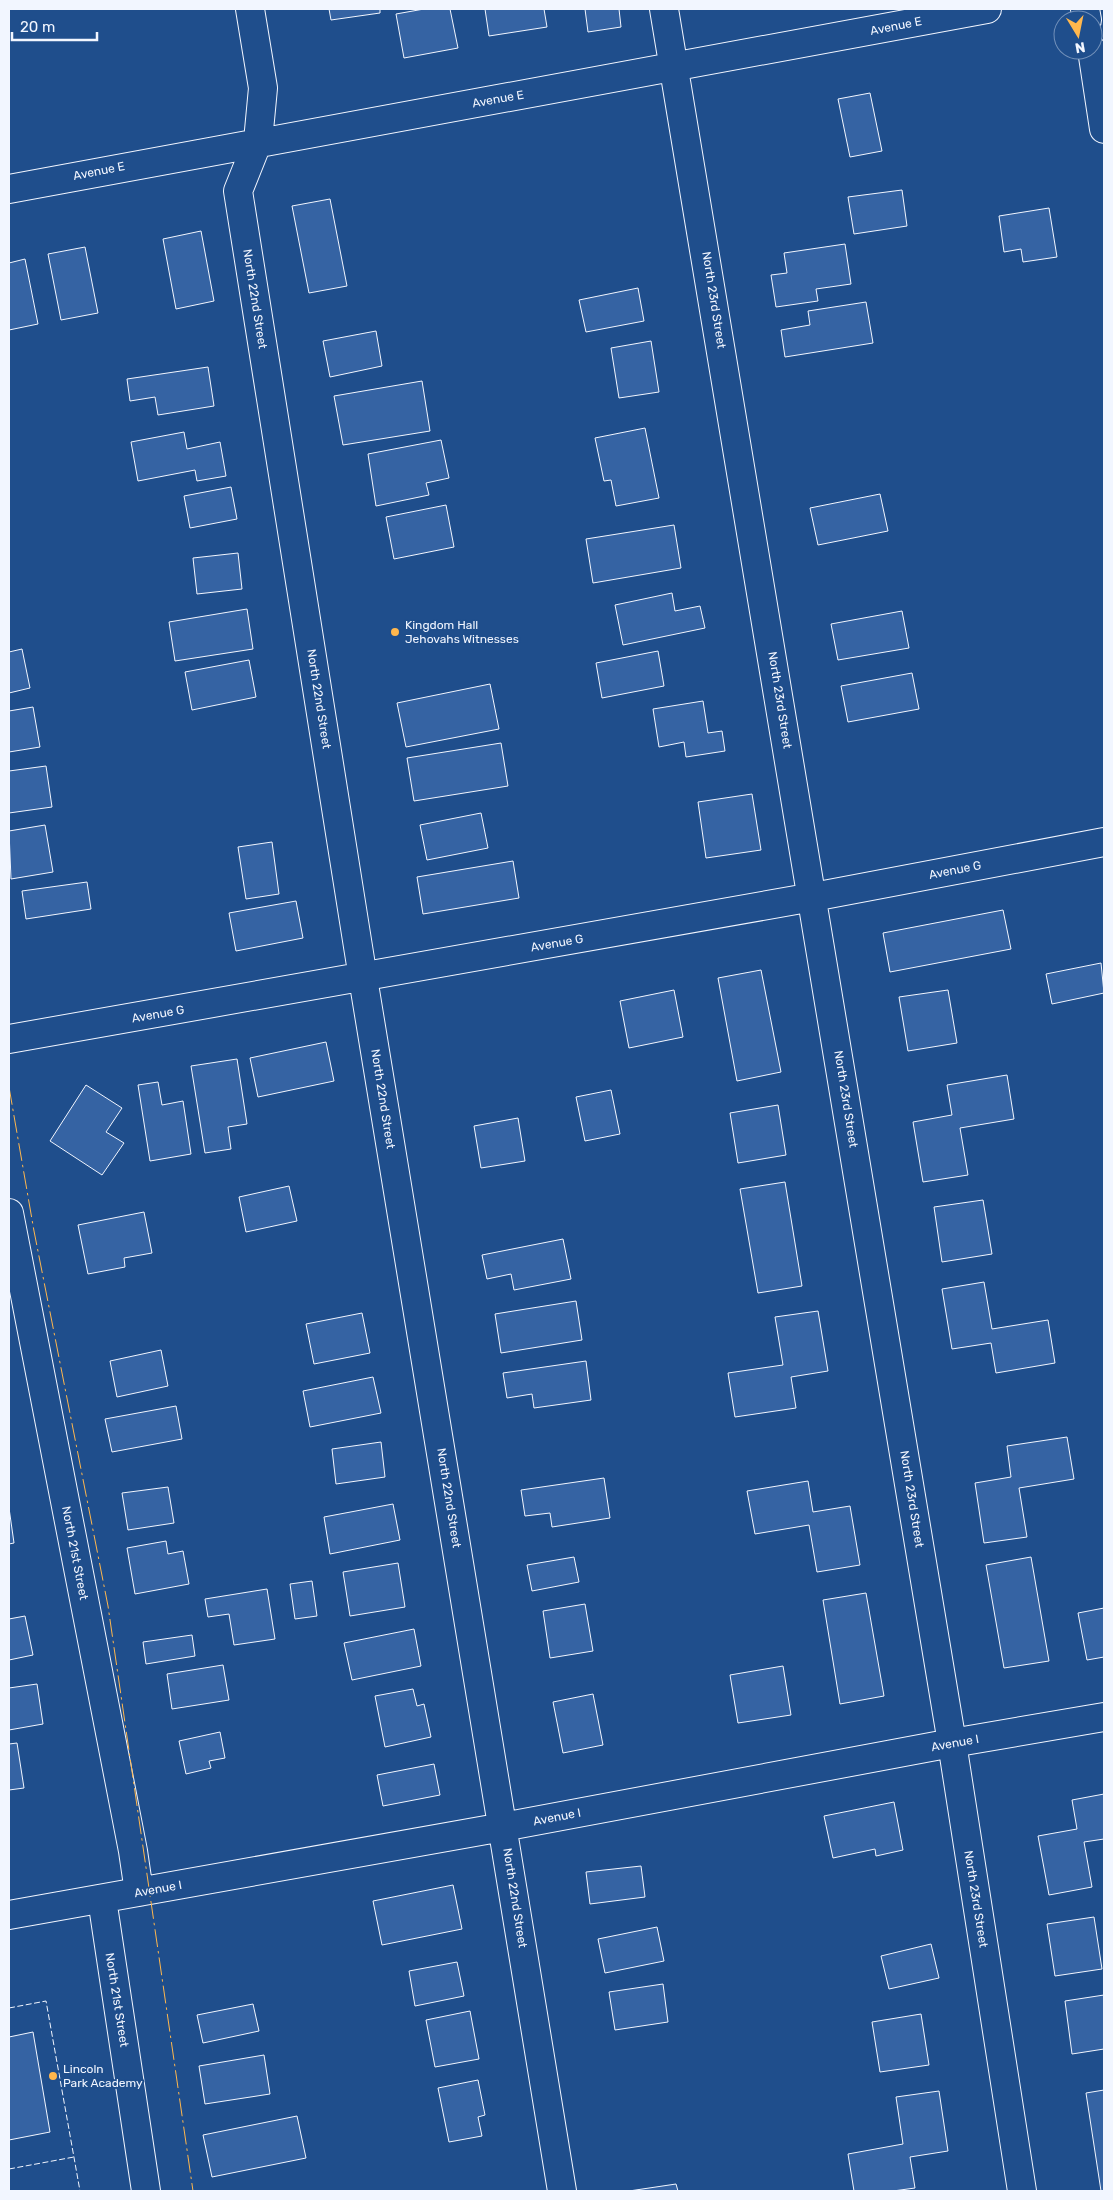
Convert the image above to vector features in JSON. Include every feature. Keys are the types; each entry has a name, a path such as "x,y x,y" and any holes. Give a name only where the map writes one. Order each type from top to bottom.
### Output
{"street":[{"name":"North 22nd Street","path":"250,9 263,88 258,141 238,191 363,978 504,1827 562,2191"},
{"name":"North 23rd Street","path":"664,9 952,1743 1022,2191"},
{"name":"Avenue E","path":"9,189 258,141 675,68 987,9"},
{"path":"1094,60 1104,129"},
{"name":"Avenue G","path":"9,1039 363,978 813,897 1104,842"},
{"name":"North 21st Street","path":"9,1214 133,1851 139,1892"},
{"name":"Avenue I","path":"9,1915 1104,1717"},
{"name":"North 21st Street","path":"102,1898 146,2191"}],"building":[{"path":"329,9 380,9 380,13 331,20"},
{"path":"424,9 450,9 458,48 404,58 396,14"},
{"path":"485,9 544,9 547,27 489,36"},
{"path":"585,9 619,9 621,27 588,32"},
{"path":"870,93 882,151 850,157 838,99"},
{"path":"902,190 907,226 854,234 848,197"},
{"path":"330,199 347,286 309,293 292,206"},
{"path":"1049,208 1057,257 1023,262 1021,249 1004,252 999,216"},
{"path":"201,231 214,301 176,309 163,239"},
{"path":"845,244 851,284 816,289 818,301 776,307 771,275 787,273 784,253"},
{"path":"85,247 98,313 61,320 48,254"},
{"path":"25,259 38,324 9,330 9,263"},
{"path":"638,288 644,321 586,332 579,300"},
{"path":"866,302 873,343 785,357 781,330 810,325 808,311"},
{"path":"376,331 382,366 330,377 323,341"},
{"path":"651,341 659,392 619,398 611,348"},
{"path":"208,367 214,406 158,415 155,397 130,401 127,379"},
{"path":"422,381 430,431 343,445 334,396"},
{"path":"645,428 659,498 616,506 611,480 604,481 595,438"},
{"path":"184,432 187,449 220,442 226,476 197,481 195,470 138,481 131,442"},
{"path":"441,440 449,478 426,483 429,495 376,506 368,454"},
{"path":"231,487 237,519 190,528 184,496"},
{"path":"880,494 888,531 818,545 810,508"},
{"path":"446,505 454,547 394,559 386,517"},
{"path":"674,525 681,568 593,583 586,539"},
{"path":"238,553 242,589 197,594 193,558"},
{"path":"672,593 675,611 700,606 705,628 623,645 615,605"},
{"path":"247,609 253,649 175,661 169,622"},
{"path":"902,611 909,648 838,660 831,624"},
{"path":"22,649 30,688 9,693 9,652"},
{"path":"658,651 664,686 602,698 596,663"},
{"path":"249,660 256,697 192,710 185,672"},
{"path":"912,673 919,709 848,722 841,686"},
{"path":"490,684 499,729 406,747 397,703"},
{"path":"703,701 708,733 722,731 725,751 686,757 684,742 659,747 653,709"},
{"path":"33,707 40,747 9,752 9,711"},
{"path":"501,743 508,786 414,801 407,758"},
{"path":"46,766 52,807 9,813 9,771"},
{"path":"752,794 761,850 706,858 698,802"},
{"path":"481,813 488,848 427,860 420,825"},
{"path":"45,825 53,872 11,879 9,831"},
{"path":"272,842 279,894 246,899 238,847"},
{"path":"513,861 519,898 423,914 417,877"},
{"path":"87,882 91,909 26,919 22,891"},
{"path":"296,901 303,938 236,951 229,913"},
{"path":"1003,910 1011,949 890,972 883,933"},
{"path":"1101,963 1104,993 1052,1004 1046,974"},
{"path":"761,970 781,1072 737,1081 718,978"},
{"path":"674,990 683,1037 629,1048 620,1001"},
{"path":"948,990 957,1043 908,1051 899,997"},
{"path":"326,1042 334,1081 258,1097 250,1058"},
{"path":"237,1059 247,1124 228,1127 231,1149 205,1153 191,1066"},
{"path":"1007,1075 1014,1119 960,1128 968,1175 923,1182 913,1122 952,1115 947,1085"},
{"path":"158,1082 162,1105 183,1101 191,1154 150,1161 138,1085"},
{"path":"86,1085 122,1108 106,1132 124,1143 102,1175 50,1141"},
{"path":"611,1090 620,1134 585,1141 576,1097"},
{"path":"778,1105 786,1155 738,1163 730,1113"},
{"path":"518,1118 525,1161 481,1168 474,1126"},
{"path":"785,1182 802,1286 758,1293 740,1189"},
{"path":"289,1186 297,1221 246,1232 239,1197"},
{"path":"983,1200 992,1254 942,1262 934,1207"},
{"path":"144,1212 152,1253 124,1258 125,1267 88,1274 78,1225"},
{"path":"563,1239 571,1279 514,1290 511,1274 487,1279 482,1255"},
{"path":"984,1282 992,1329 1048,1320 1055,1363 996,1373 991,1343 952,1349 942,1289"},
{"path":"576,1301 582,1340 501,1353 495,1314"},
{"path":"818,1311 828,1371 791,1377 796,1408 735,1417 728,1373 783,1365 775,1317"},
{"path":"362,1313 370,1353 314,1364 306,1324"},
{"path":"161,1350 168,1386 117,1397 110,1361"},
{"path":"586,1361 591,1400 534,1408 532,1394 507,1398 503,1373"},
{"path":"373,1377 381,1413 310,1427 303,1391"},
{"path":"176,1406 182,1439 112,1452 105,1419"},
{"path":"1067,1437 1074,1479 1019,1488 1027,1537 984,1543 975,1483 1011,1477 1007,1446"},
{"path":"381,1442 385,1477 336,1484 332,1449"},
{"path":"604,1478 610,1518 552,1527 550,1513 525,1516 521,1490"},
{"path":"808,1481 813,1512 850,1506 860,1565 817,1572 809,1525 755,1534 747,1491"},
{"path":"168,1487 174,1523 128,1530 122,1493"},
{"path":"393,1504 400,1540 330,1554 324,1517"},
{"path":"9,1508 14,1543 9,1544"},
{"path":"166,1541 168,1554 183,1551 189,1584 135,1594 127,1548"},
{"path":"574,1557 579,1582 532,1591 527,1565"},
{"path":"1031,1557 1049,1661 1004,1668 986,1565"},
{"path":"398,1563 405,1607 350,1616 343,1572"},
{"path":"312,1581 317,1616 295,1619 290,1584"},
{"path":"267,1589 275,1639 234,1645 229,1614 208,1617 205,1599"},
{"path":"866,1593 884,1696 840,1704 823,1600"},
{"path":"585,1604 593,1651 550,1658 543,1611"},
{"path":"1104,1608 1104,1657 1087,1660 1078,1613"},
{"path":"25,1616 33,1655 9,1660 9,1619"},
{"path":"414,1629 421,1666 352,1680 344,1643"},
{"path":"192,1635 195,1656 146,1664 143,1642"},
{"path":"223,1665 229,1700 172,1709 167,1674"},
{"path":"783,1666 791,1715 738,1723 730,1675"},
{"path":"37,1684 43,1724 9,1730 9,1688"},
{"path":"413,1689 417,1706 424,1704 431,1737 385,1747 375,1696"},
{"path":"593,1694 603,1745 563,1753 553,1702"},
{"path":"220,1732 225,1758 209,1761 211,1768 186,1774 179,1741"},
{"path":"17,1743 24,1788 9,1790 9,1744"},
{"path":"434,1764 440,1795 383,1806 377,1775"},
{"path":"1104,1794 1104,1839 1084,1842 1092,1887 1049,1895 1038,1836 1077,1829 1072,1800"},
{"path":"894,1802 903,1850 876,1856 875,1849 833,1858 824,1816"},
{"path":"641,1866 645,1897 590,1904 586,1872"},
{"path":"453,1885 462,1929 382,1945 373,1901"},
{"path":"1094,1917 1102,1969 1055,1976 1047,1924"},
{"path":"657,1927 664,1961 605,1973 598,1939"},
{"path":"931,1944 939,1978 889,1989 881,1956"},
{"path":"457,1962 464,1996 415,2006 409,1971"},
{"path":"663,1984 668,2022 615,2030 609,1992"},
{"path":"1104,1995 1104,2049 1072,2054 1065,2001"},
{"path":"253,2004 259,2031 203,2043 197,2015"},
{"path":"470,2011 479,2059 435,2067 426,2020"},
{"path":"921,2014 929,2065 880,2072 872,2022"},
{"path":"33,2032 50,2132 9,2140 9,2037"},
{"path":"264,2055 270,2094 205,2104 199,2066"},
{"path":"478,2080 485,2115 478,2117 482,2136 449,2142 438,2088"},
{"path":"1104,2090 1104,2191 1101,2191 1086,2093"},
{"path":"939,2091 948,2151 910,2157 915,2188 893,2191 854,2191 848,2154 903,2144 896,2097"},
{"path":"297,2116 306,2158 212,2177 203,2135"},
{"path":"676,2184 678,2191 629,2191"}],"fence":[{"path":"9,2008 46,2001 80,2191"},
{"path":"9,2169 74,2157"}],"power":[{"path":"9,1087 34,1231 108,1606 193,2191"}],"place":[{"name":"Kingdom Hall Jehovahs Witnesses","path":"395,632"},
{"name":"Lincoln Park Academy","path":"53,2076"}]}
